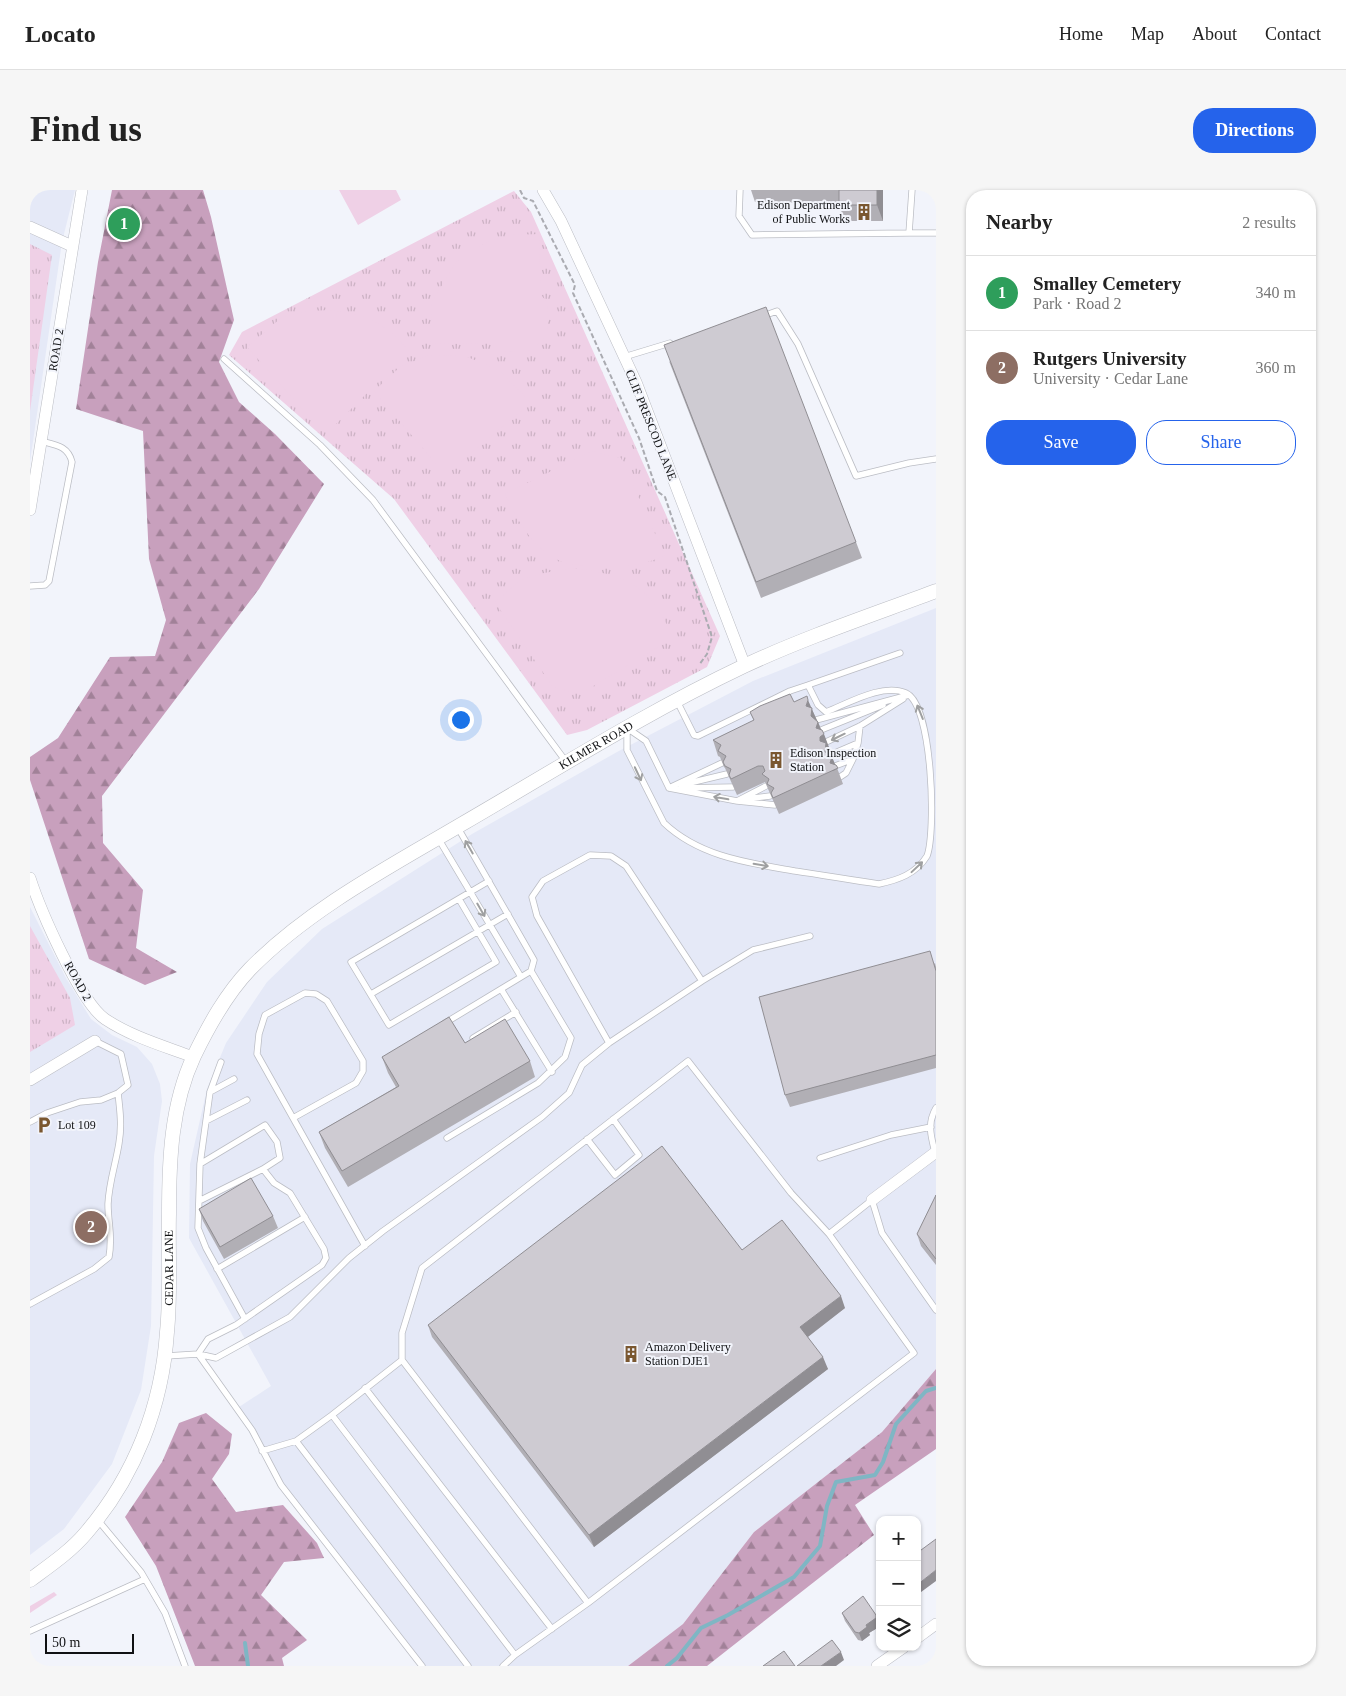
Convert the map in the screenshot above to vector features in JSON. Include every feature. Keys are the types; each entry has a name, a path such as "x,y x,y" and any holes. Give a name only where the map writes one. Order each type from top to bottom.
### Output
{"street":[{"name":"ROAD 2","path":"30,510 82,190"},
{"name":"CLIF PRESCOD LANE","path":"542,190 561,221 624,357 744,666"},
{"path":"30,227 72,246"},
{"name":"KILMER ROAD","path":"278,943 305,921 438,838 627,728 744,666 844,625 936,591"},
{"name":"ROAD 2","path":"30,878 36,896 70,968 88,1001 104,1019 135,1036 193,1057"},
{"name":"CEDAR LANE","path":"30,1580 84,1535 97,1519 129,1470 148,1429 161,1381 168,1330 171,1140 178,1104 193,1057 214,1017 248,970 278,943"},
{"path":"30,1080 95,1041"},
{"path":"872,1200 936,1152"},
{"path":"921,1635 936,1624"},
{"path":"877,1666 898,1651"}],"lane":[{"path":"740,190 739,216 752,235 936,233"},
{"path":"910,233 912,190"},
{"path":"758,317 778,311 798,344 856,476 909,463 936,459"},
{"path":"624,357 673,342"},
{"path":"224,359 320,445 373,500 567,763"},
{"path":"30,586 45,585 49,581 72,462 70,453 64,448 41,441"},
{"path":"677,702 694,735 698,736 790,692 900,653"},
{"path":"627,728 627,750 656,810 672,831 708,851 732,860 879,884 896,880 915,870 927,856 934,840 935,815 927,729 914,698 890,690 874,693 826,712 818,705 808,685"},
{"path":"816,720 908,695"},
{"path":"826,742 860,726 908,695"},
{"path":"821,730 908,695"},
{"path":"840,777 846,773 852,759 858,743 860,726"},
{"path":"627,728 646,741 669,788"},
{"path":"830,755 858,743"},
{"path":"835,766 852,759"},
{"path":"669,788 722,764"},
{"path":"669,788 727,774"},
{"path":"737,800 766,786"},
{"path":"669,788 733,787"},
{"path":"669,788 775,806"},
{"path":"737,800 770,796"},
{"path":"442,1024 531,971 534,960 457,827"},
{"path":"438,838 521,977"},
{"path":"609,1042 537,916 532,896 543,881 590,855 611,856 626,866 702,981"},
{"path":"459,899 496,962 389,1025 351,962 489,881"},
{"path":"371,994 508,914"},
{"path":"164,1356 198,1354 216,1358 290,1317 365,1246 542,1118 569,1093 582,1065 609,1042 753,950 810,936"},
{"path":"447,1138 538,1082 552,1072 565,1057 571,1038 531,971"},
{"path":"502,989 552,1072"},
{"path":"293,1118 356,1082 363,1071 363,1061 327,1000 316,994 305,993 264,1015 259,1034 257,1054 293,1118 365,1246"},
{"path":"467,1042 516,1012"},
{"path":"30,1122 55,1110 80,1102 101,1100 118,1093 128,1085 121,1054 95,1041"},
{"path":"503,1666 515,1655 588,1603 914,1353 829,1234 791,1193 688,1061 422,1268 402,1333 402,1360 588,1603"},
{"path":"221,1062 210,1092 200,1164 198,1228 217,1269 245,1319"},
{"path":"210,1092 234,1079"},
{"path":"30,1304 94,1269 109,1257 113,1240 108,1205 112,1173 120,1142 121,1114 118,1093"},
{"path":"206,1121 247,1100"},
{"path":"936,1108 931,1116 930,1135 936,1152"},
{"path":"587,1139 614,1175 639,1155 613,1120"},
{"path":"199,1201 263,1169 280,1158 277,1142 265,1125 200,1164"},
{"path":"820,1158 891,1135 931,1127"},
{"path":"198,1354 208,1339 245,1319 322,1265 326,1258 324,1249 290,1193 274,1183 263,1169"},
{"path":"829,1234 872,1200 882,1234 936,1310"},
{"path":"217,1269 305,1217"},
{"path":"198,1354 252,1430 282,1485 422,1666"},
{"path":"262,1451 296,1441 402,1360"},
{"path":"365,1388 552,1629"},
{"path":"332,1415 515,1655"},
{"path":"296,1441 468,1666"},
{"path":"97,1519 146,1579 165,1613 185,1666"},
{"path":"30,1631 146,1579"}],"path":[{"path":"520,190 524,198 533,201 575,285 573,293 639,438 657,491 666,497 712,637 706,654 699,665"}],"shaded area":[{"path":"30,190 75,190 62,242 30,462"},
{"path":"936,608 936,1369 882,1432 754,1532 683,1624 628,1666 419,1666 287,1494 236,1409 271,1386 189,1238 190,1164 207,1089 226,1043 267,982 322,929 472,834 617,752 753,681"},
{"path":"30,907 66,978 91,1019 112,1035 137,1047 152,1064 160,1084 162,1101 154,1156 151,1326 141,1390 112,1464 64,1529 30,1555"}],"green space":[{"path":"112,190 203,190 211,217 234,320 219,362 239,402 275,434 324,484 259,589 102,796 103,843 143,890 136,948 177,972 145,985 89,959 30,780 30,757 58,738 110,657 155,656 166,620 149,559 143,431 76,409 98,262"},
{"path":"339,190 396,190 401,200 358,225"},
{"path":"514,191 531,212 720,636 707,667 587,730 567,735 394,499 229,355 242,332"},
{"path":"539,234 541,295 547,302 548,333 533,350 500,352 492,343 430,344 432,302 456,262 485,243 510,235"},
{"path":"30,244 52,255 30,411"},
{"path":"329,310 355,314 374,321 383,326 409,351 334,426 314,422 247,347 281,318 309,311"},
{"path":"430,355 465,356 499,370 531,403 457,465 437,465 374,391 400,367"},
{"path":"592,451 621,458 665,556 640,564 624,566 571,564 556,559 547,553 525,531 505,494"},
{"path":"573,568 608,574 623,579 635,586 646,594 656,606 673,638 580,694 553,687 495,602 521,580 544,573"},
{"path":"30,926 70,998 75,1025 30,1052"},
{"path":"936,1369 936,1449 855,1505 874,1535 707,1666 628,1666 683,1624 754,1532 882,1432"},
{"path":"206,1413 232,1434 229,1454 212,1479 236,1512 283,1505 317,1543 324,1558 284,1562 261,1595 307,1640 282,1658 284,1666 195,1666 156,1566 125,1517 162,1462 179,1423"},
{"path":"54,1592 57,1595 30,1613 30,1606"}],"building":[{"path":"839,190 877,190 877,205 839,205"},
{"path":"766,307 856,542 756,582 664,345"},
{"name":"Edison Inspection Station","path":"790,694 794,702 807,696 806,706 812,708 811,716 818,722 816,728 822,730 824,734 820,737 820,741 826,743 825,752 832,757 830,763 838,768 773,798 771,793 774,788 767,784 769,779 762,774 765,771 763,766 758,766 731,779 729,775 731,769 725,766 723,762 726,756 718,751 721,745 713,740 754,720 750,712 760,706"},
{"path":"930,951 936,971 936,1055 785,1095 759,997"},
{"path":"449,1017 465,1043 505,1019 530,1061 342,1171 319,1132 399,1086 382,1057"},
{"name":"Amazon Delivery Station DJE1","path":"662,1146 742,1250 782,1220 841,1296 800,1327 823,1357 589,1535 428,1325"},
{"path":"251,1178 273,1216 220,1247 199,1209"},
{"path":"936,1195 936,1259 917,1234"},
{"path":"936,1539 936,1570 921,1582 921,1561 921,1550"},
{"path":"863,1596 876,1615 876,1618 859,1633 855,1632 842,1613"},
{"path":"832,1640 841,1652 821,1666 797,1666"},
{"path":"784,1651 795,1666 763,1666"}],"waterway":[{"path":"667,1666 677,1658 701,1628 728,1615 794,1577 820,1546 827,1506 836,1482 875,1475 883,1462 896,1424 926,1391 936,1388"},
{"path":"245,1643 248,1666"}],"place":[{"name":"Edison Department of Public Works","path":"864,212"},
{"name":"Smalley Cemetery","path":"124,224"},
{"name":"Edison Inspection Station","path":"776,760"},
{"name":"Lot 109","path":"44,1125"},
{"name":"Rutgers University","path":"91,1227"},
{"name":"Amazon Delivery Station DJE1","path":"631,1354"}]}
